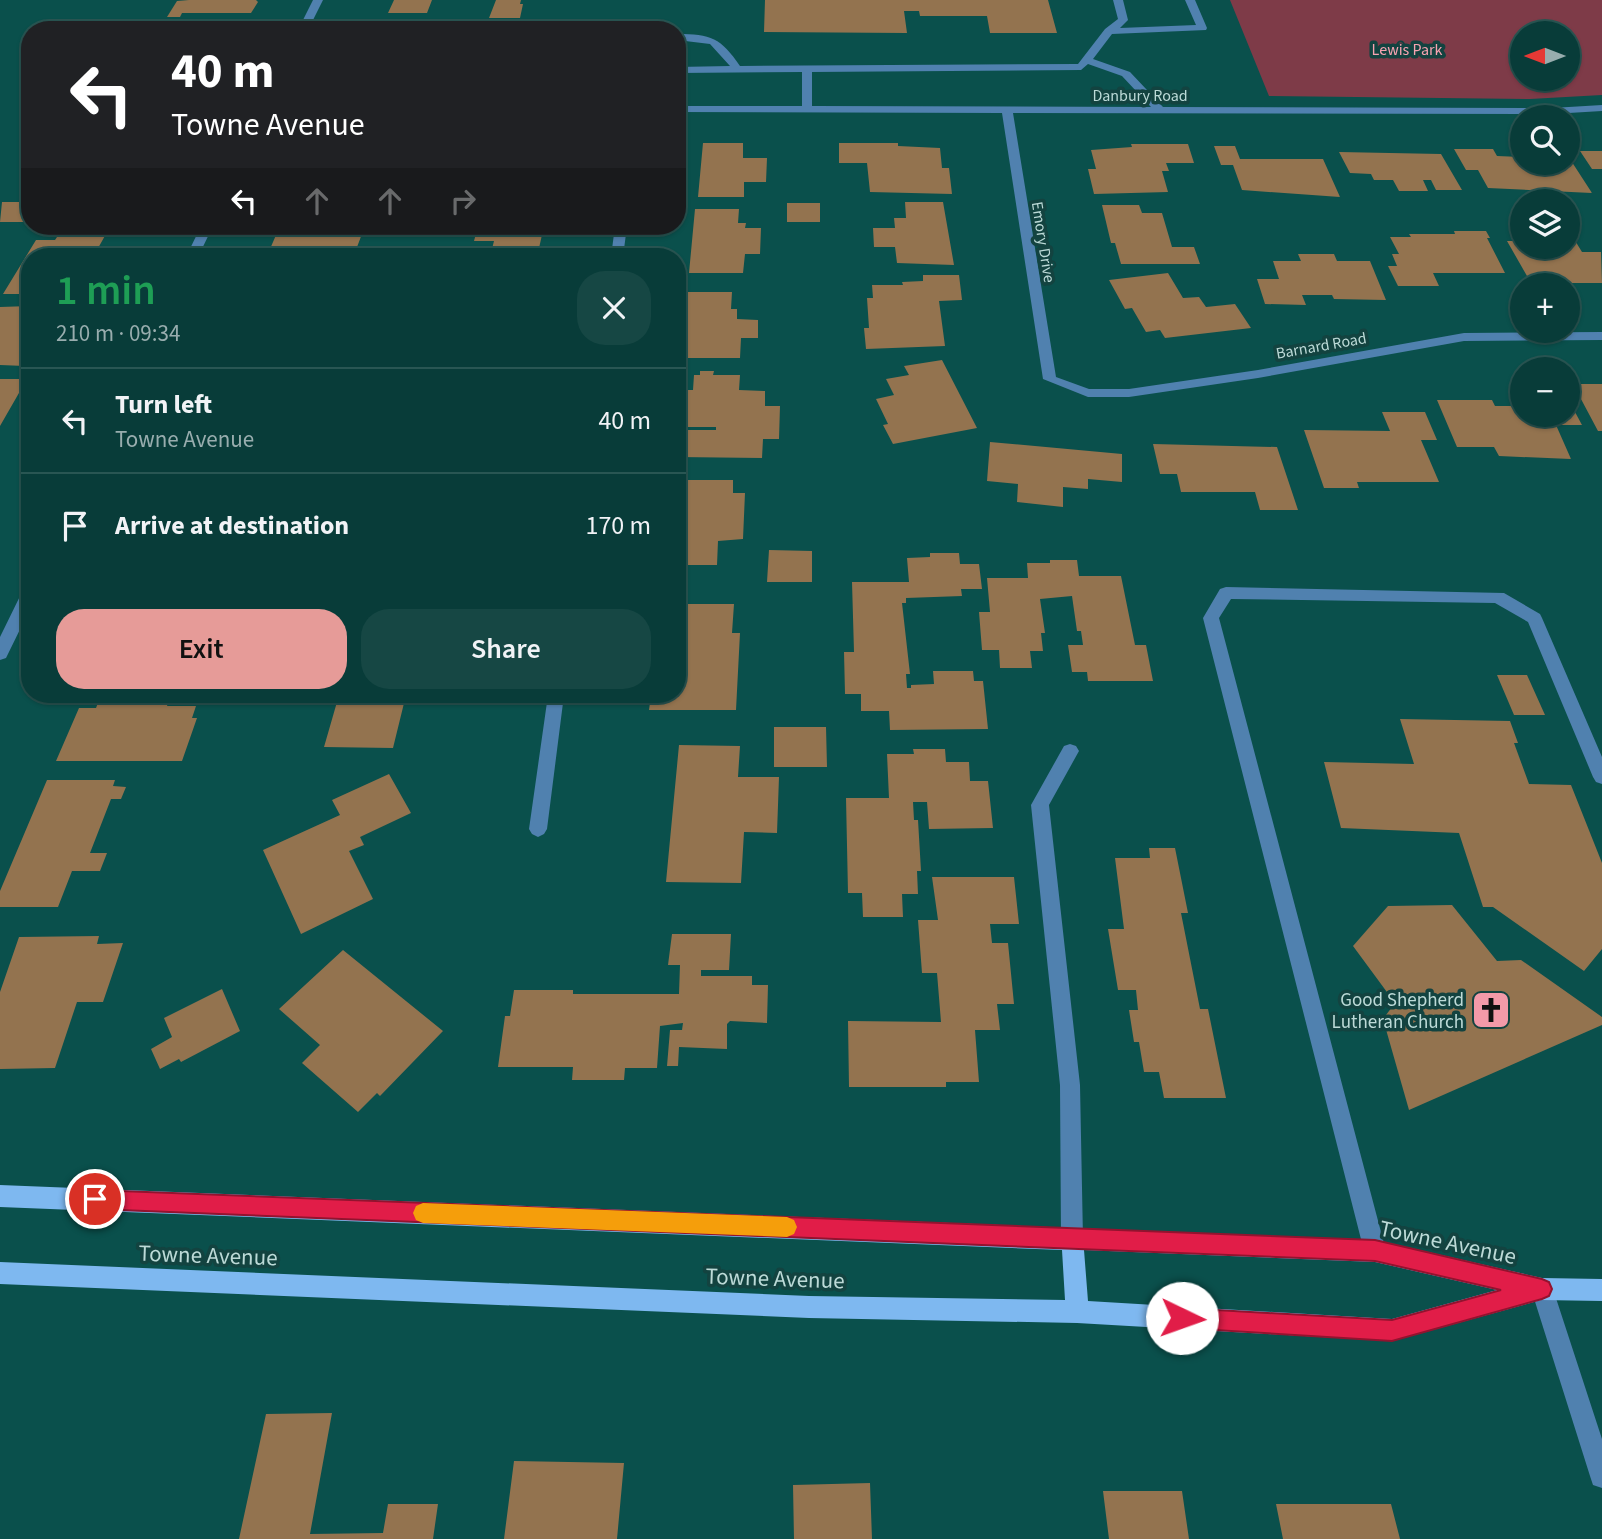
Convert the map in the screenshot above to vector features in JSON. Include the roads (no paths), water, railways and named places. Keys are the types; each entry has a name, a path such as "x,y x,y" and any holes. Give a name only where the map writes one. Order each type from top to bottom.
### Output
{"main road":[{"name":"Towne Avenue","path":"0,1196 1375,1251 1542,1289 1602,1290"},
{"path":"1072,1239 1077,1312"},
{"name":"Towne Avenue","path":"0,1273 809,1307 1077,1312 1392,1331 1542,1289"}],"street":[{"path":"308,21 318,0"},
{"path":"686,70 1081,67 1109,31 1123,20 1118,0"},
{"path":"1109,31 1202,28 1190,0"},
{"path":"686,37 716,42 737,69"},
{"path":"1086,60 1126,74 1161,111"},
{"path":"807,69 807,110"},
{"name":"Danbury Road","path":"686,110 1552,111 1602,108"},
{"name":"Emory Drive","path":"1007,111 1050,379"},
{"name":"Barnard Road","path":"1050,379 1088,393 1129,393 1258,374 1464,337 1602,336"},
{"path":"1375,1251 1211,618 1226,593 1498,597 1534,618 1602,777"},
{"path":"0,654 21,611"},
{"path":"538,829 555,703"},
{"path":"1070,751 1040,804 1070,1085 1072,1239"},
{"path":"1542,1289 1602,1476"}],"place":[{"name":"Good Shepherd Lutheran Church","path":"1491,1010"}],"park label":[{"name":"Lewis Park","path":"1407,49"}]}
